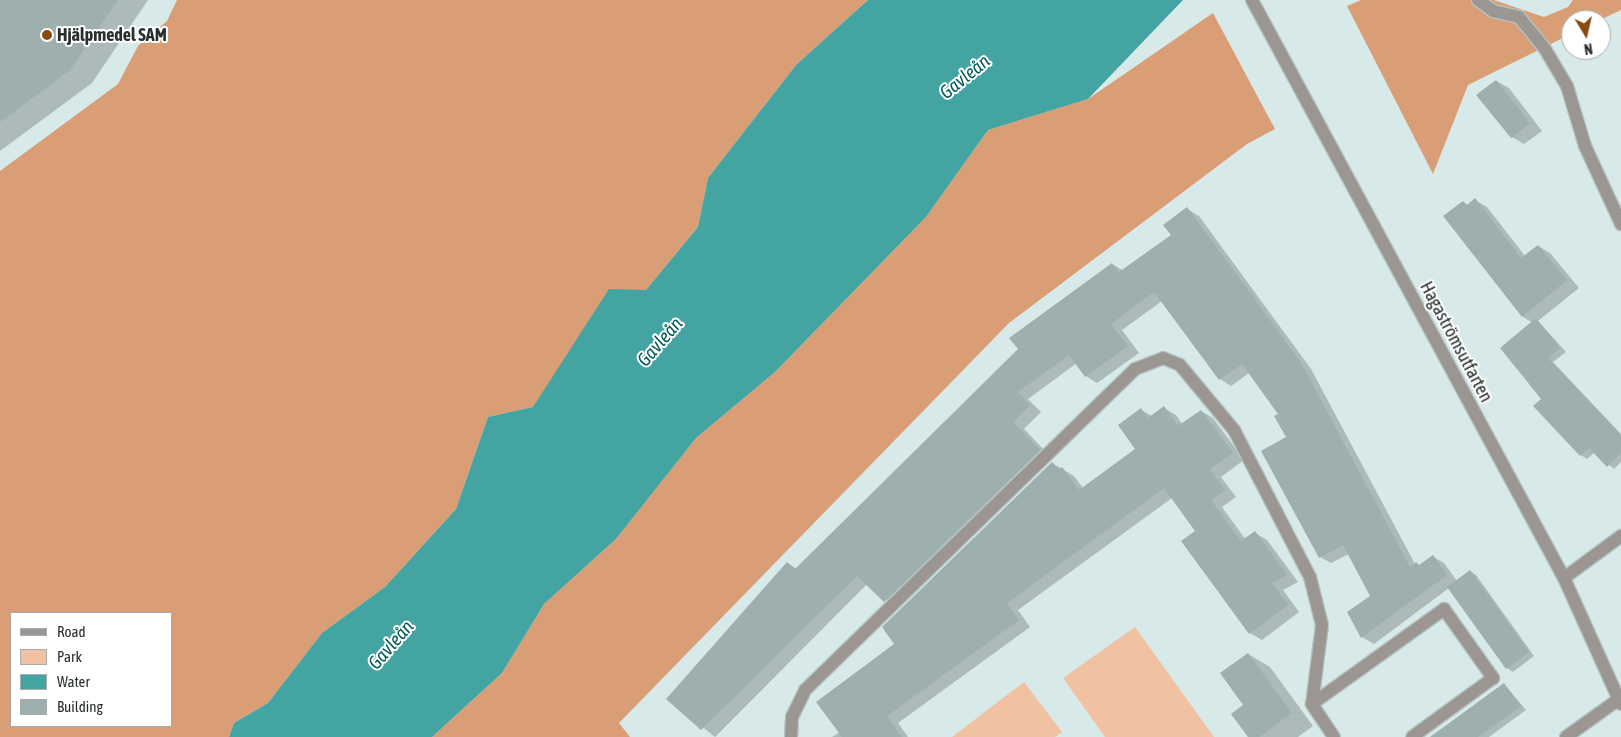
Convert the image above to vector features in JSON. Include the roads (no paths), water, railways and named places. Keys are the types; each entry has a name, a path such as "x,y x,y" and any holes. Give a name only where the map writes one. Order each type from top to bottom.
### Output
{"street":[{"name":"Hagaströmsutfarten","path":"1252,0 1564,578 1620,701"},
{"path":"1478,0 1493,11 1519,17 1545,48 1567,86 1585,146 1621,224"},
{"path":"791,737 792,717 805,690 1135,369 1163,358 1180,366 1234,430 1310,577 1322,625 1312,704 1334,737"},
{"path":"1564,578 1621,536"},
{"path":"1312,704 1444,609 1493,678 1412,737"},
{"path":"1566,737 1620,701"}],"water":[{"name":"Gavleån","path":"868,0 1183,0 1088,99 988,130 926,217 775,372 696,438 616,539 544,604 502,673 432,737 229,737 234,723 268,703 322,633 385,587 456,509 488,417 533,407 609,289 646,290 698,227 708,178 796,65"}],"place":[{"name":"Hjälpmedel SAM","path":"47,35"}]}
